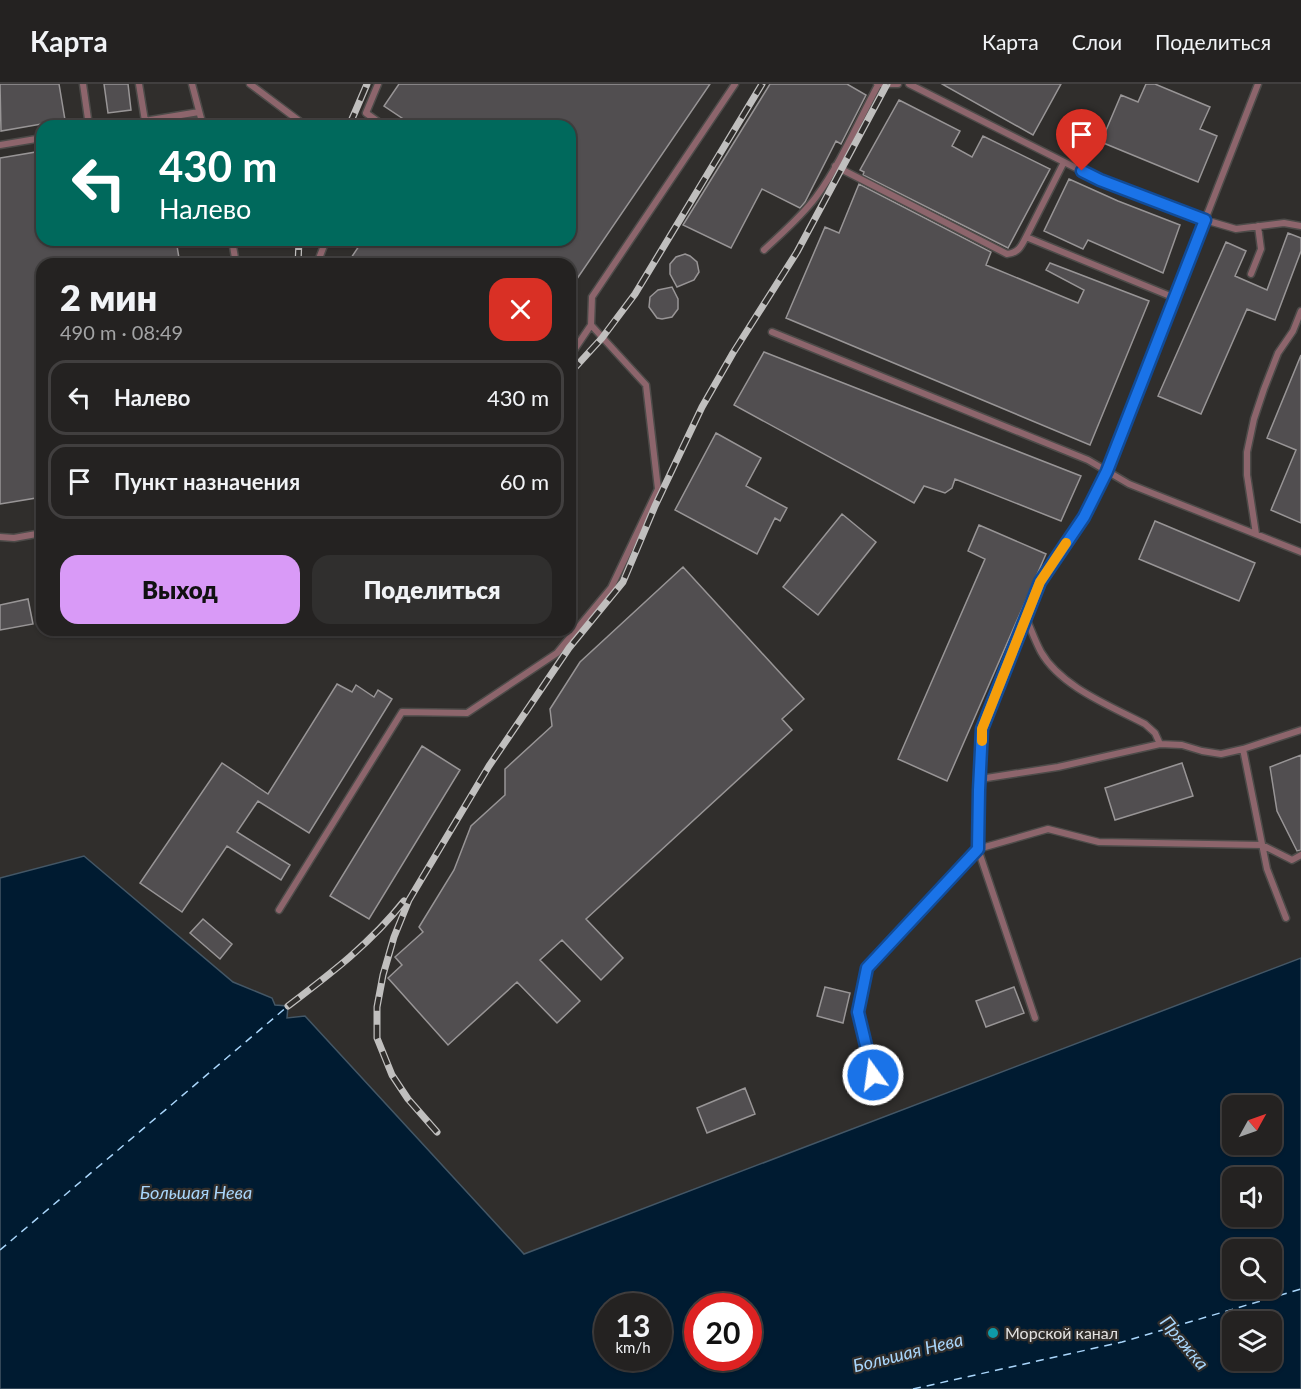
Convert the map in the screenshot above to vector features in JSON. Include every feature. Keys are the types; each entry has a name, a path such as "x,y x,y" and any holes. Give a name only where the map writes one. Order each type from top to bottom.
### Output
{"lane":[{"path":"83,84 88,120"},
{"path":"139,84 145,120"},
{"path":"192,84 201,120"},
{"path":"250,84 298,120"},
{"path":"376,120 366,113 378,84"},
{"path":"576,347 591,325 592,297 735,84"},
{"path":"764,250 803,213 816,196 835,166 878,84 898,84"},
{"path":"909,84 1100,180 1205,220 1236,229 1284,223 1301,225"},
{"path":"1035,1018 978,849 982,729 1040,582 1084,517 1107,471 1258,84"},
{"path":"151,120 199,112"},
{"path":"0,145 36,139"},
{"path":"835,166 1007,254 1014,254 1020,249 1064,162"},
{"path":"1251,274 1261,249 1258,226"},
{"path":"1026,237 1175,298"},
{"path":"1256,534 1247,475 1254,419 1278,354 1293,331 1301,311"},
{"path":"576,630 611,588 658,489 646,385 591,325"},
{"path":"772,332 1088,460 1129,484 1301,552"},
{"path":"0,537 14,538 36,534"},
{"path":"1026,618 1042,653 1053,668 1070,684 1145,724 1155,733 1160,744"},
{"path":"279,910 402,712 467,713 557,653 571,636"},
{"path":"980,779 1059,767 1160,744 1182,745 1202,752 1221,754 1301,730"},
{"path":"1243,749 1267,869 1286,918"},
{"path":"873,1075 858,1012 867,968 978,849 1048,829 1099,842 1262,846 1292,860 1301,855"}],"water":[{"name":"Большая Нева","path":"84,856 233,982 272,998 275,1005 288,1006 287,1018 305,1016 524,1254 1301,958 1301,1389 0,1389 0,878"}],"building":[{"path":"0,84 59,84 65,120 36,120 36,125 1,131"},
{"path":"104,84 128,84 131,110 108,113"},
{"path":"399,84 710,84 576,280 576,258 351,258 359,246 576,246 576,120 405,120 384,106"},
{"path":"770,84 847,84 866,95 841,144 836,141 800,208 762,189 731,248 683,225"},
{"path":"942,84 1061,84 1033,135"},
{"path":"1146,84 1155,84 1210,107 1200,129 1217,136 1198,182 1101,142 1121,95 1138,102"},
{"path":"899,100 960,131 952,146 972,157 983,136 1050,169 1008,248 863,175 864,172 860,170"},
{"path":"36,152 36,246 177,246 179,258 36,258 36,498 0,504 0,158"},
{"path":"1069,179 1180,225 1163,273 1088,240 1083,249 1044,231"},
{"path":"859,184 991,252 986,265 1078,303 1084,290 1046,270 1050,263 1149,301 1090,445 786,318 825,227 839,233"},
{"path":"1288,233 1301,238 1301,251 1275,320 1247,309 1201,414 1158,396 1226,242 1246,251 1235,276 1267,290"},
{"path":"685,254 697,262 699,272 694,280 677,287 670,274 670,264 676,257"},
{"path":"672,287 678,299 678,309 672,317 657,318 649,307 650,297 658,290"},
{"path":"764,352 1081,476 1061,521 955,479 952,488 945,493 924,486 914,503 734,405"},
{"path":"1301,355 1301,523 1271,510 1296,450 1267,438"},
{"path":"716,433 761,458 746,486 787,508 780,521 775,518 757,554 675,510"},
{"path":"842,514 876,542 818,615 783,587"},
{"path":"1155,521 1255,563 1239,601 1139,559"},
{"path":"979,525 1046,554 947,781 898,759 985,559 968,551"},
{"path":"683,567 804,699 782,719 792,730 586,919 623,958 601,980 562,940 540,960 580,1001 557,1023 517,982 448,1045 388,978 402,965 395,957 423,932 419,927 454,870 471,826 505,795 505,769 552,726 550,709 580,662"},
{"path":"28,599 33,624 0,630 0,605"},
{"path":"337,684 352,692 356,685 374,697 378,690 392,699 309,833 258,801 237,832 290,865 281,880 227,846 182,912 140,883 222,763 268,794"},
{"path":"422,746 460,770 369,919 330,896"},
{"path":"1301,755 1301,850 1297,851 1277,811 1270,767"},
{"path":"1182,763 1193,796 1115,820 1105,788"},
{"path":"203,919 232,944 220,959 190,933"},
{"path":"825,987 850,993 843,1023 817,1016"},
{"path":"1014,987 1024,1013 986,1027 976,1001"},
{"path":"745,1088 755,1114 707,1133 697,1108"}],"ferry route":[{"path":"0,1250 288,1006"},
{"path":"913,1389 1122,1342 1301,1289"}],"railway":[{"path":"352,120 367,84"},
{"path":"576,366 602,338 635,294 762,84"},
{"path":"437,1132 408,1099 392,1075 377,1038 377,1007 383,975 394,937 409,900 489,766 569,648 623,582 655,506 702,407 797,252 887,84"},
{"path":"298,258 299,246"},
{"path":"288,1006 364,944 404,901"}],"slow traffic":[{"path":"982,741 982,729 1040,582 1066,543"}],"place":[{"name":"Морской канал","path":"993,1333"}],"route":[{"path":"873,1075 858,1012 867,968 978,849 982,729 1040,582 1084,517 1107,471 1205,220 1082,171"}],"water label":[{"name":"Пряжка","path":"1184,1343"}]}
